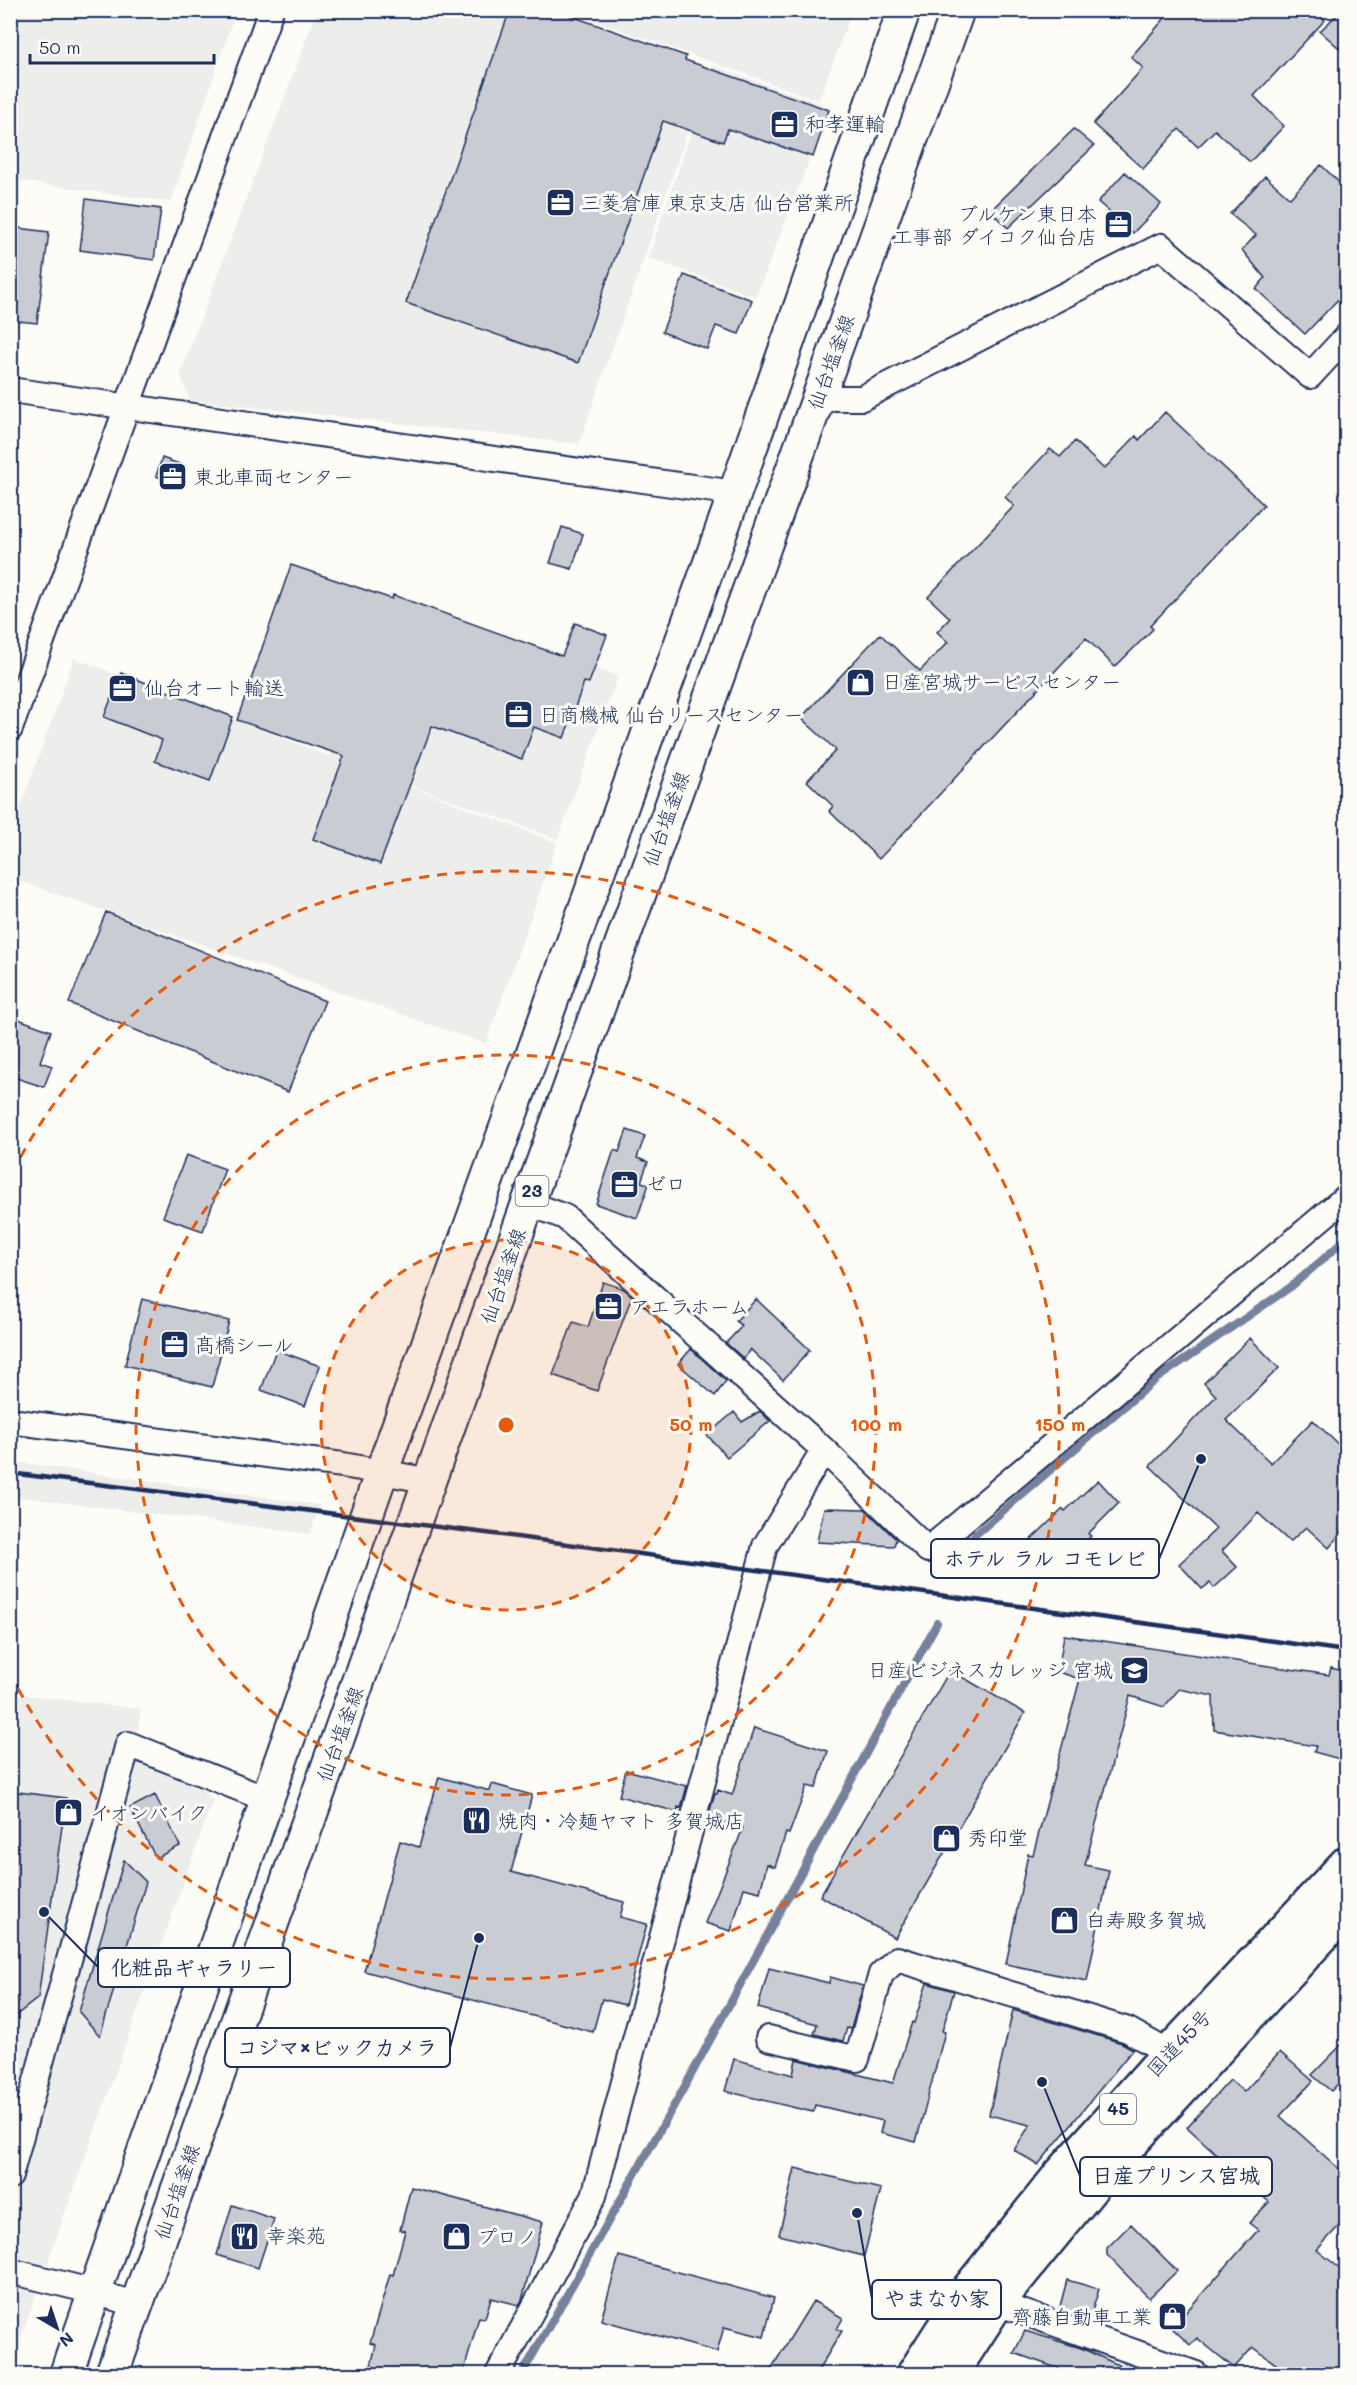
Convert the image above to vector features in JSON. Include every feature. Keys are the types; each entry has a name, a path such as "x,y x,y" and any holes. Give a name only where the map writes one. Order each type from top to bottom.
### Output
{"highway":[{"name":"国道45号","path":"914,2374 968,2290 1060,2175 1169,2053 1347,1864"},
{"name":"国道45号","path":"951,2374 997,2303 1106,2170 1347,1910"}],"main road":[{"name":"23","path":"66,2374 382,1471 735,493 904,10"},
{"name":"仙台塩釜線","path":"112,2374 528,1203 958,10"}],"street":[{"path":"10,729 271,10"},
{"path":"818,398 862,398 1161,246 1310,376 1347,337"},
{"path":"10,390 735,493"},
{"path":"528,1203 565,1217 824,1450 928,1550 1347,1197"},
{"path":"10,1421 382,1471 431,1481"},
{"path":"498,2374 594,2196 765,1546 824,1450"},
{"path":"10,2176 128,1744 266,1799"},
{"path":"768,2038 857,2059 881,1974 897,1959 1128,2030 1169,2053"},
{"path":"10,2271 137,2305"},
{"path":"997,2303 1196,2374"}],"shaded area":[{"path":"11,10 236,11 171,202 11,180"},
{"path":"317,11 553,11 710,68 579,444 190,400 180,374"},
{"path":"567,11 852,11 819,100"},
{"path":"714,66 830,107 756,297 648,258"},
{"path":"390,593 618,676 558,839 363,768 557,843 486,1044 11,878 10,836 74,658 329,756"},
{"path":"11,1461 320,1506 310,1534 11,1496"},
{"path":"11,1693 141,1709 137,1733 213,1800 11,2365"}],"building":[{"path":"510,10 554,10 686,56 685,60 829,110 813,157 728,129 723,142 663,121 578,363 406,303"},
{"path":"1172,10 1314,10 1325,20 1254,96 1284,126 1250,162 1215,130 1198,147 1179,129 1143,169 1093,124 1143,68 1131,57"},
{"path":"1342,10 1347,10 1347,55 1320,31"},
{"path":"1074,129 1094,146 1008,228 990,211"},
{"path":"1321,165 1347,190 1347,290 1305,334 1256,289 1265,278 1242,250 1256,235 1230,214 1265,176 1290,198"},
{"path":"1125,172 1161,204 1133,233 1098,202"},
{"path":"86,199 161,209 154,260 80,250"},
{"path":"10,227 49,232 37,323 10,320"},
{"path":"684,275 752,300 739,334 716,326 707,349 662,332"},
{"path":"1165,412 1264,505 1150,626 1153,629 1115,667 1086,638 879,859 829,811 833,806 807,781 836,750 801,718 880,634 920,671 948,642 937,632 950,618 928,597 1014,506 1005,497 1050,449 1060,457 1075,441 1104,469 1136,436 1139,440"},
{"path":"162,458 185,466 178,484 156,476"},
{"path":"562,527 583,534 572,569 550,563"},
{"path":"291,565 392,599 393,595 562,656 575,623 607,635 589,683 584,682 564,738 534,727 522,759 432,726 380,864 313,839 344,756 237,720"},
{"path":"121,673 233,717 210,781 155,761 162,740 104,717"},
{"path":"106,912 325,1001 288,1092 69,1003"},
{"path":"10,1016 51,1031 40,1062 52,1066 44,1087 10,1076"},
{"path":"627,1130 645,1136 637,1158 648,1162 641,1182 649,1184 637,1218 596,1204 614,1150 619,1152"},
{"path":"186,1155 225,1169 203,1231 163,1217"},
{"path":"603,1282 624,1289 632,1296 597,1391 553,1375 573,1322 588,1327"},
{"path":"142,1299 229,1321 212,1387 125,1365"},
{"path":"756,1299 810,1350 783,1380 750,1349 744,1359 726,1343 742,1326 736,1321"},
{"path":"1250,1338 1279,1368 1226,1420 1271,1463 1313,1420 1347,1453 1347,1525 1329,1548 1306,1527 1290,1542 1258,1513 1222,1551 1237,1567 1214,1588 1210,1583 1202,1589 1179,1564 1216,1529 1150,1466 1216,1396 1204,1383"},
{"path":"691,1349 726,1381 715,1396 678,1364"},
{"path":"276,1350 320,1366 305,1406 261,1390"},
{"path":"760,1411 770,1421 727,1457 707,1435 734,1412 742,1422"},
{"path":"1098,1480 1119,1503 1088,1534 1091,1536 1079,1548 1091,1559 1073,1579 1066,1573 1006,1568 1005,1547 1024,1546"},
{"path":"824,1508 865,1509 896,1539 894,1546 817,1542"},
{"path":"1064,1635 1329,1675 1331,1668 1347,1672 1347,1761 1314,1752 1316,1746 1214,1730 1213,1696 1179,1689 1164,1707 1130,1696 1085,1865 1109,1870 1087,1981 1006,1964 1028,1854 1033,1855 1080,1679 1058,1672"},
{"path":"950,1670 1025,1713 895,1938 820,1896"},
{"path":"754,1728 828,1751 816,1788 807,1786 789,1834 786,1833 775,1867 767,1864 760,1892 744,1888 731,1931 705,1923 743,1828 708,1817 718,1790 732,1795"},
{"path":"626,1770 687,1786 681,1808 678,1807 677,1812 619,1796"},
{"path":"439,1777 490,1791 492,1784 532,1795 511,1872 624,1902 620,1917 647,1924 625,2005 602,1999 593,2032 364,1971 400,1841 419,1847"},
{"path":"10,1791 66,1798 38,1998 10,2020"},
{"path":"155,1795 180,1846 156,1858 130,1808"},
{"path":"124,1860 146,1882 100,2036 79,2012"},
{"path":"769,1968 829,1983 830,1977 863,1986 851,2029 847,2028 843,2041 814,2034 817,2024 758,2008"},
{"path":"927,1983 954,1991 942,2031 945,2032 916,2142 880,2133 883,2121 815,2105 813,2112 725,2091 734,2059 793,2075 796,2059 893,2083"},
{"path":"1013,2010 1122,2043 1133,2049 1038,2165 1014,2150 1030,2125 989,2115"},
{"path":"1347,2039 1347,2075 1331,2091 1312,2075"},
{"path":"1280,2052 1313,2081 1280,2116 1347,2176 1347,2217 1317,2250 1347,2274 1347,2374 1289,2374 1253,2347 1234,2368 1197,2338 1190,2345 1172,2328 1258,2230 1249,2223 1269,2202 1187,2127 1230,2080 1244,2092"},
{"path":"795,2168 881,2189 864,2256 779,2235"},
{"path":"411,2187 543,2222 522,2300 519,2305 491,2298 485,2318 479,2317 463,2374 369,2374 376,2345 370,2343 405,2231 400,2230"},
{"path":"232,2205 274,2219 258,2268 217,2255"},
{"path":"1131,2224 1177,2271 1149,2298 1107,2255 1107,2248"},
{"path":"619,2256 774,2298 764,2337 724,2327 717,2352 601,2320"},
{"path":"1067,2280 1099,2289 1089,2321 1059,2310"},
{"path":"813,2301 843,2318 837,2329 842,2331 816,2374 768,2374"},
{"path":"1025,2331 1081,2348 1138,2374 1074,2374 1014,2353"}],"waterway":[{"path":"946,1560 1155,1380 1292,1286 1346,1239"},
{"path":"522,2374 690,2077 937,1623"}],"railway":[{"path":"10,1473 510,1536 1346,1651"}],"place":[{"name":"和孝運輸","path":"784,124"},
{"name":"三菱倉庫 東京支店 仙台営業所","path":"560,203"},
{"name":"ブルケン東日本 工事部 ダイコク仙台店","path":"1118,225"},
{"name":"東北車両センター","path":"173,477"},
{"name":"日産宮城サービスセンター","path":"861,682"},
{"name":"仙台オート輸送","path":"123,688"},
{"name":"日商機械 仙台リースセンター","path":"518,715"},
{"name":"ゼロ","path":"625,1184"},
{"name":"アエラホーム","path":"609,1307"},
{"name":"髙橋シール","path":"174,1345"},
{"name":"ホテル ラル コモレビ","path":"1201,1459"},
{"name":"日産ビジネスカレッジ 宮城","path":"1134,1670"},
{"name":"イオンバイク","path":"69,1813"},
{"name":"焼肉・冷麺ヤマト 多賀城店","path":"477,1821"},
{"name":"秀印堂","path":"947,1838"},
{"name":"化粧品ギャラリー","path":"44,1912"},
{"name":"白寿殿多賀城","path":"1065,1920"},
{"name":"コジマ×ビックカメラ","path":"479,1938"},
{"name":"日産プリンス宮城","path":"1042,2082"},
{"name":"やまなか家","path":"857,2213"},
{"name":"幸楽苑","path":"245,2236"},
{"name":"プロノ","path":"456,2237"},
{"name":"齊藤自動車工業","path":"1173,2317"}]}
